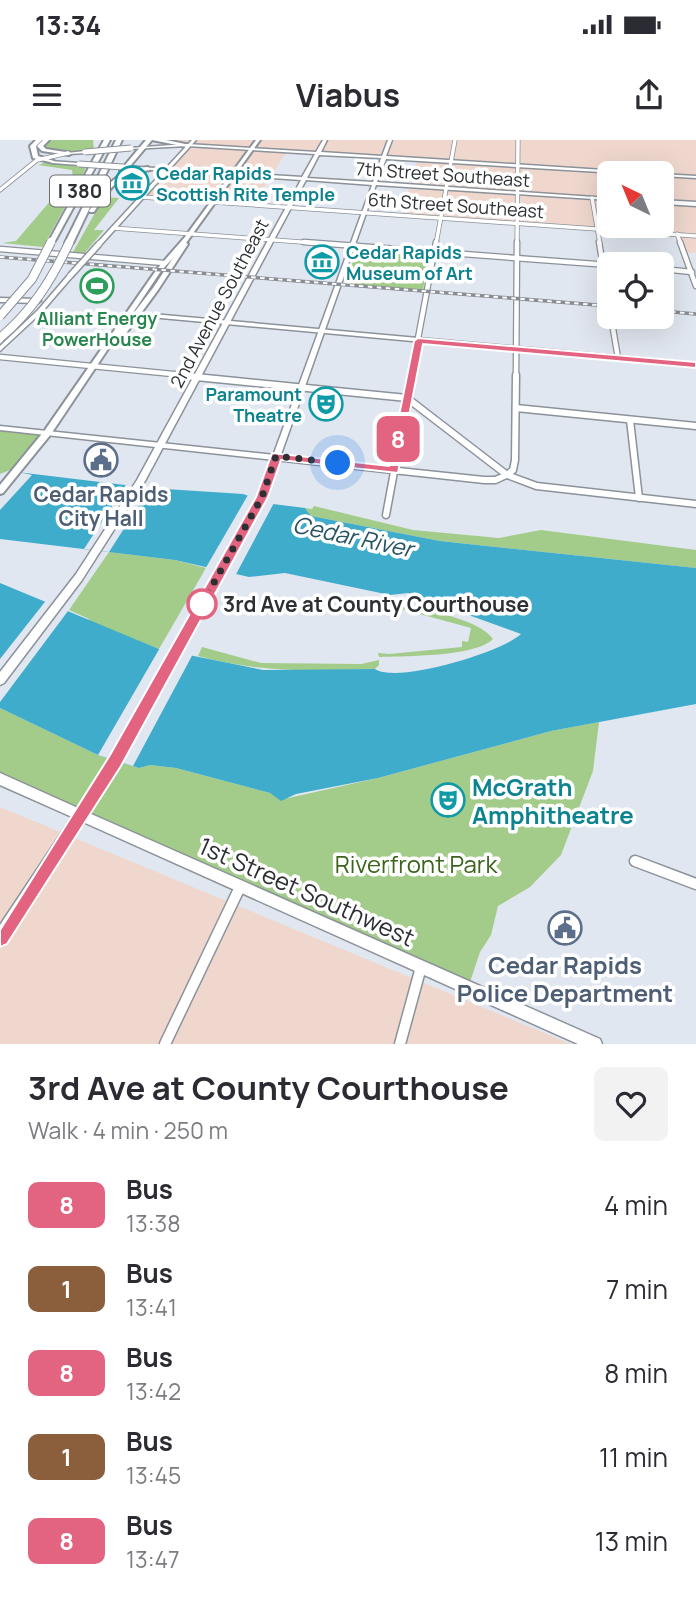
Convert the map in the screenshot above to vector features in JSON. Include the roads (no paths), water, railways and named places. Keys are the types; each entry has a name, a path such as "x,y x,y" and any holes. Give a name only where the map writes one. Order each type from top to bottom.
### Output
{"highway":[{"path":"46,140 40,146 44,150 69,153"},
{"name":"I 380","path":"0,316 19,296 40,266 107,140"},
{"name":"I 380","path":"0,327 33,298 56,270 119,140"},
{"path":"70,241 105,190 149,140"},
{"path":"155,140 187,143"},
{"path":"37,141 34,153 39,159 52,162"},
{"path":"89,174 95,153 95,141"},
{"path":"119,175 131,170 148,169"},
{"path":"1,303 40,266"},
{"path":"0,338 38,301 53,281 56,270"}],"main road":[{"path":"132,315 164,263 189,236 258,140"},
{"name":"2nd Avenue Southeast","path":"0,680 97,551 140,483 325,140"},
{"path":"0,937 116,761 261,498 390,140"},
{"path":"69,153 187,143 597,171"},
{"name":"7th Street Southeast","path":"52,162 597,198"},
{"path":"674,176 696,177"},
{"path":"674,203 696,204"},
{"path":"0,491 18,472 132,315 177,259 189,236"},
{"name":"1st Street Southwest","path":"0,779 595,1044"}],"street":[{"path":"0,349 41,309 187,143 194,140"},
{"path":"386,515 427,305 455,140"},
{"path":"0,428 488,480 507,475 515,464 518,140"},
{"path":"1,188 39,159 69,153"},
{"path":"32,165 52,162"},
{"name":"6th Street Southeast","path":"141,197 597,229"},
{"path":"592,198 597,229"},
{"path":"113,228 189,236 597,264"},
{"name":"6th Street Southeast","path":"674,234 696,236"},
{"path":"677,234 694,272 696,286"},
{"path":"0,249 164,263"},
{"path":"674,270 694,272"},
{"path":"1,303 38,301 51,294 70,276"},
{"path":"1,303 41,309"},
{"path":"132,315 696,365"},
{"path":"613,329 618,358"},
{"path":"0,357 407,398 507,475 532,486 696,504"},
{"path":"516,408 696,426"},
{"path":"630,420 639,498"},
{"path":"635,861 696,884"},
{"path":"165,1044 240,887"},
{"path":"400,1044 421,967"}],"water":[{"name":"Cedar River","path":"17,472 150,488 243,494 273,504 305,508 311,516 440,541 696,568 696,704 551,731 378,778 296,794 281,801 270,793 176,768 150,765 139,768 98,755 0,708 0,583 159,649 263,670 375,669 387,673 426,669 472,657 521,634 408,593 390,595 285,573 249,577 175,560 0,539 0,475"}],"railway":[{"path":"0,257 597,305"},
{"path":"674,312 696,314"}],"place":[{"name":"Cedar Rapids Scottish Rite Temple","path":"132,183"},
{"name":"Cedar Rapids Museum of Art","path":"322,262"},
{"name":"Alliant Energy PowerHouse","path":"97,286"},
{"name":"Paramount Theatre","path":"326,404"},
{"name":"Cedar Rapids City Hall","path":"101,460"},
{"name":"3rd Ave at County Courthouse","path":"202,604"},
{"name":"McGrath Amphitheatre","path":"448,800"},
{"name":"Cedar Rapids Police Department","path":"565,928"}],"park label":[{"name":"Riverfront Park","path":"416,863"}]}
